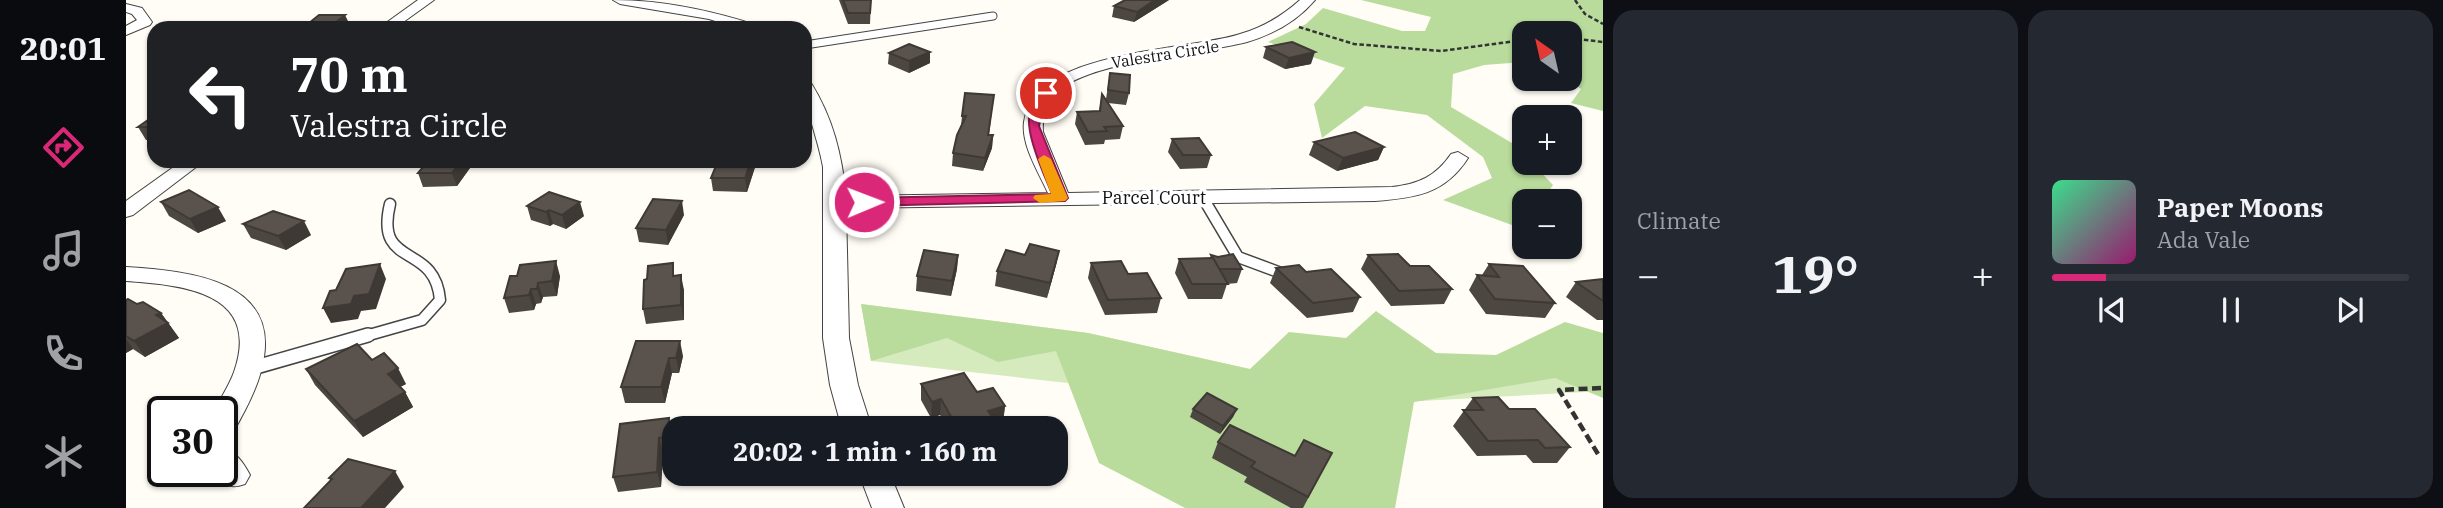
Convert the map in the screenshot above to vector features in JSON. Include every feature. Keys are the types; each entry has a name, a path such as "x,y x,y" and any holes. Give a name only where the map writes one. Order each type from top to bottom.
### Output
{"street":[{"path":"396,21 427,0"},
{"path":"620,0 711,15 729,21"},
{"name":"Valestra Circle","path":"1060,198 1033,126 1038,102 1055,85 1102,65 1230,44 1256,36 1283,23 1302,9 1308,0"},
{"path":"126,8 137,11 145,22 126,31"},
{"path":"812,100 824,121 831,145 837,202 834,309 843,380 853,416"},
{"name":"Parcel Court","path":"837,202 1344,196 1411,190 1444,178 1453,169 1458,158"},
{"path":"126,211 184,168"},
{"path":"126,274 193,281 220,290 233,299 247,315 252,328 253,345 249,369 236,396"},
{"path":"879,486 888,508"}],"lane":[{"path":"812,44 993,16"},
{"path":"1203,197 1238,257"},
{"path":"249,369 422,320 440,300 438,282 429,270 394,247 387,234 385,218 390,204"},
{"path":"1222,258 1238,257 1281,273"}],"path":[{"path":"1575,0 1585,13 1603,24"},
{"path":"1283,23 1354,44 1441,51 1512,42"},
{"path":"1582,39 1603,42"},
{"path":"1598,454 1559,390 1603,388"}],"green space":[{"path":"1361,0 1603,0 1603,111 1571,103 1582,91 1582,21 1512,21 1512,63 1484,65 1453,74 1451,107 1512,143 1512,175 1543,175 1553,185 1550,189 1512,189 1512,225 1443,200 1492,178 1483,157 1427,115 1365,106 1322,138 1314,104 1345,68 1268,42 1306,24 1323,8 1402,31 1425,31 1431,17"},
{"path":"861,304 1088,333 1303,381 1603,368 1603,391 1293,408 871,361"},
{"path":"861,304 1088,333 1250,369 1289,332 1346,338 1376,311 1436,353 1496,355 1565,322 1603,333 1603,398 1555,378 1414,402 1395,508 1185,508 1099,463 1056,351 998,362 947,338 871,361"}],"building":[{"path":"843,0 871,0 870,13 848,13"},
{"path":"1125,0 1155,0 1137,12 1114,6"},
{"path":"319,15 345,15 338,21 312,21"},
{"path":"1292,42 1315,52 1289,58 1266,47"},
{"path":"909,44 930,52 909,61 889,53"},
{"path":"1110,73 1130,75 1129,93 1108,90"},
{"path":"965,93 994,95 988,135 993,135 985,158 953,153 957,135 966,116 962,116"},
{"path":"1102,94 1123,126 1104,127 1107,131 1088,132 1077,112 1100,111"},
{"path":"1355,132 1384,147 1343,158 1314,142"},
{"path":"1199,138 1211,155 1183,155 1172,139"},
{"path":"422,168 456,168 452,173 418,173"},
{"path":"715,168 749,168 745,178 711,178"},
{"path":"189,190 218,207 190,219 161,202"},
{"path":"549,192 580,202 562,215 527,206"},
{"path":"653,199 682,201 666,230 636,228"},
{"path":"273,211 304,221 278,236 243,224"},
{"path":"1030,244 1059,251 1050,283 997,271 1006,250 1025,255"},
{"path":"924,250 958,255 952,281 917,276"},
{"path":"1233,254 1242,269 1219,269 1211,255 1218,257"},
{"path":"1398,254 1410,266 1429,266 1452,289 1399,291 1368,255"},
{"path":"1213,258 1228,284 1192,284 1179,259"},
{"path":"556,261 552,281 538,283 537,289 531,289 529,295 504,298 510,276 517,276 520,265"},
{"path":"1121,261 1128,274 1147,273 1161,298 1108,300 1091,263"},
{"path":"673,263 673,276 681,275 681,305 643,309 644,280 647,279 648,266"},
{"path":"380,264 369,294 354,296 351,304 323,308 330,291 336,290 346,269"},
{"path":"1489,264 1523,266 1555,303 1495,299 1477,275 1499,277"},
{"path":"1299,265 1306,272 1331,269 1360,297 1313,303 1276,268"},
{"path":"1603,279 1603,301 1576,282"},
{"path":"128,299 137,304 143,302 161,313 156,315 168,323 134,341 126,336"},
{"path":"636,341 680,341 676,358 669,358 661,387 621,387"},
{"path":"357,344 372,360 384,353 398,368 388,374 405,392 354,421 306,369"},
{"path":"964,373 977,392 993,388 1005,406 988,411 992,416 951,416 941,399 932,402 921,384"},
{"path":"1207,393 1237,409 1223,426 1193,409"},
{"path":"1498,397 1509,409 1535,409 1570,447 1545,448 1538,440 1488,441 1463,410 1483,410 1473,398"},
{"path":"662,419 657,472 613,477 620,424"},
{"path":"1230,425 1295,456 1304,440 1332,453 1308,497 1251,467 1255,462 1218,442"},
{"path":"348,459 395,471 361,508 304,508 332,479 329,478"}],"slow traffic":[{"path":"1040,198 1060,198 1044,159"}],"route":[{"path":"864,202 1060,198 1033,126 1038,102 1046,93"}]}
